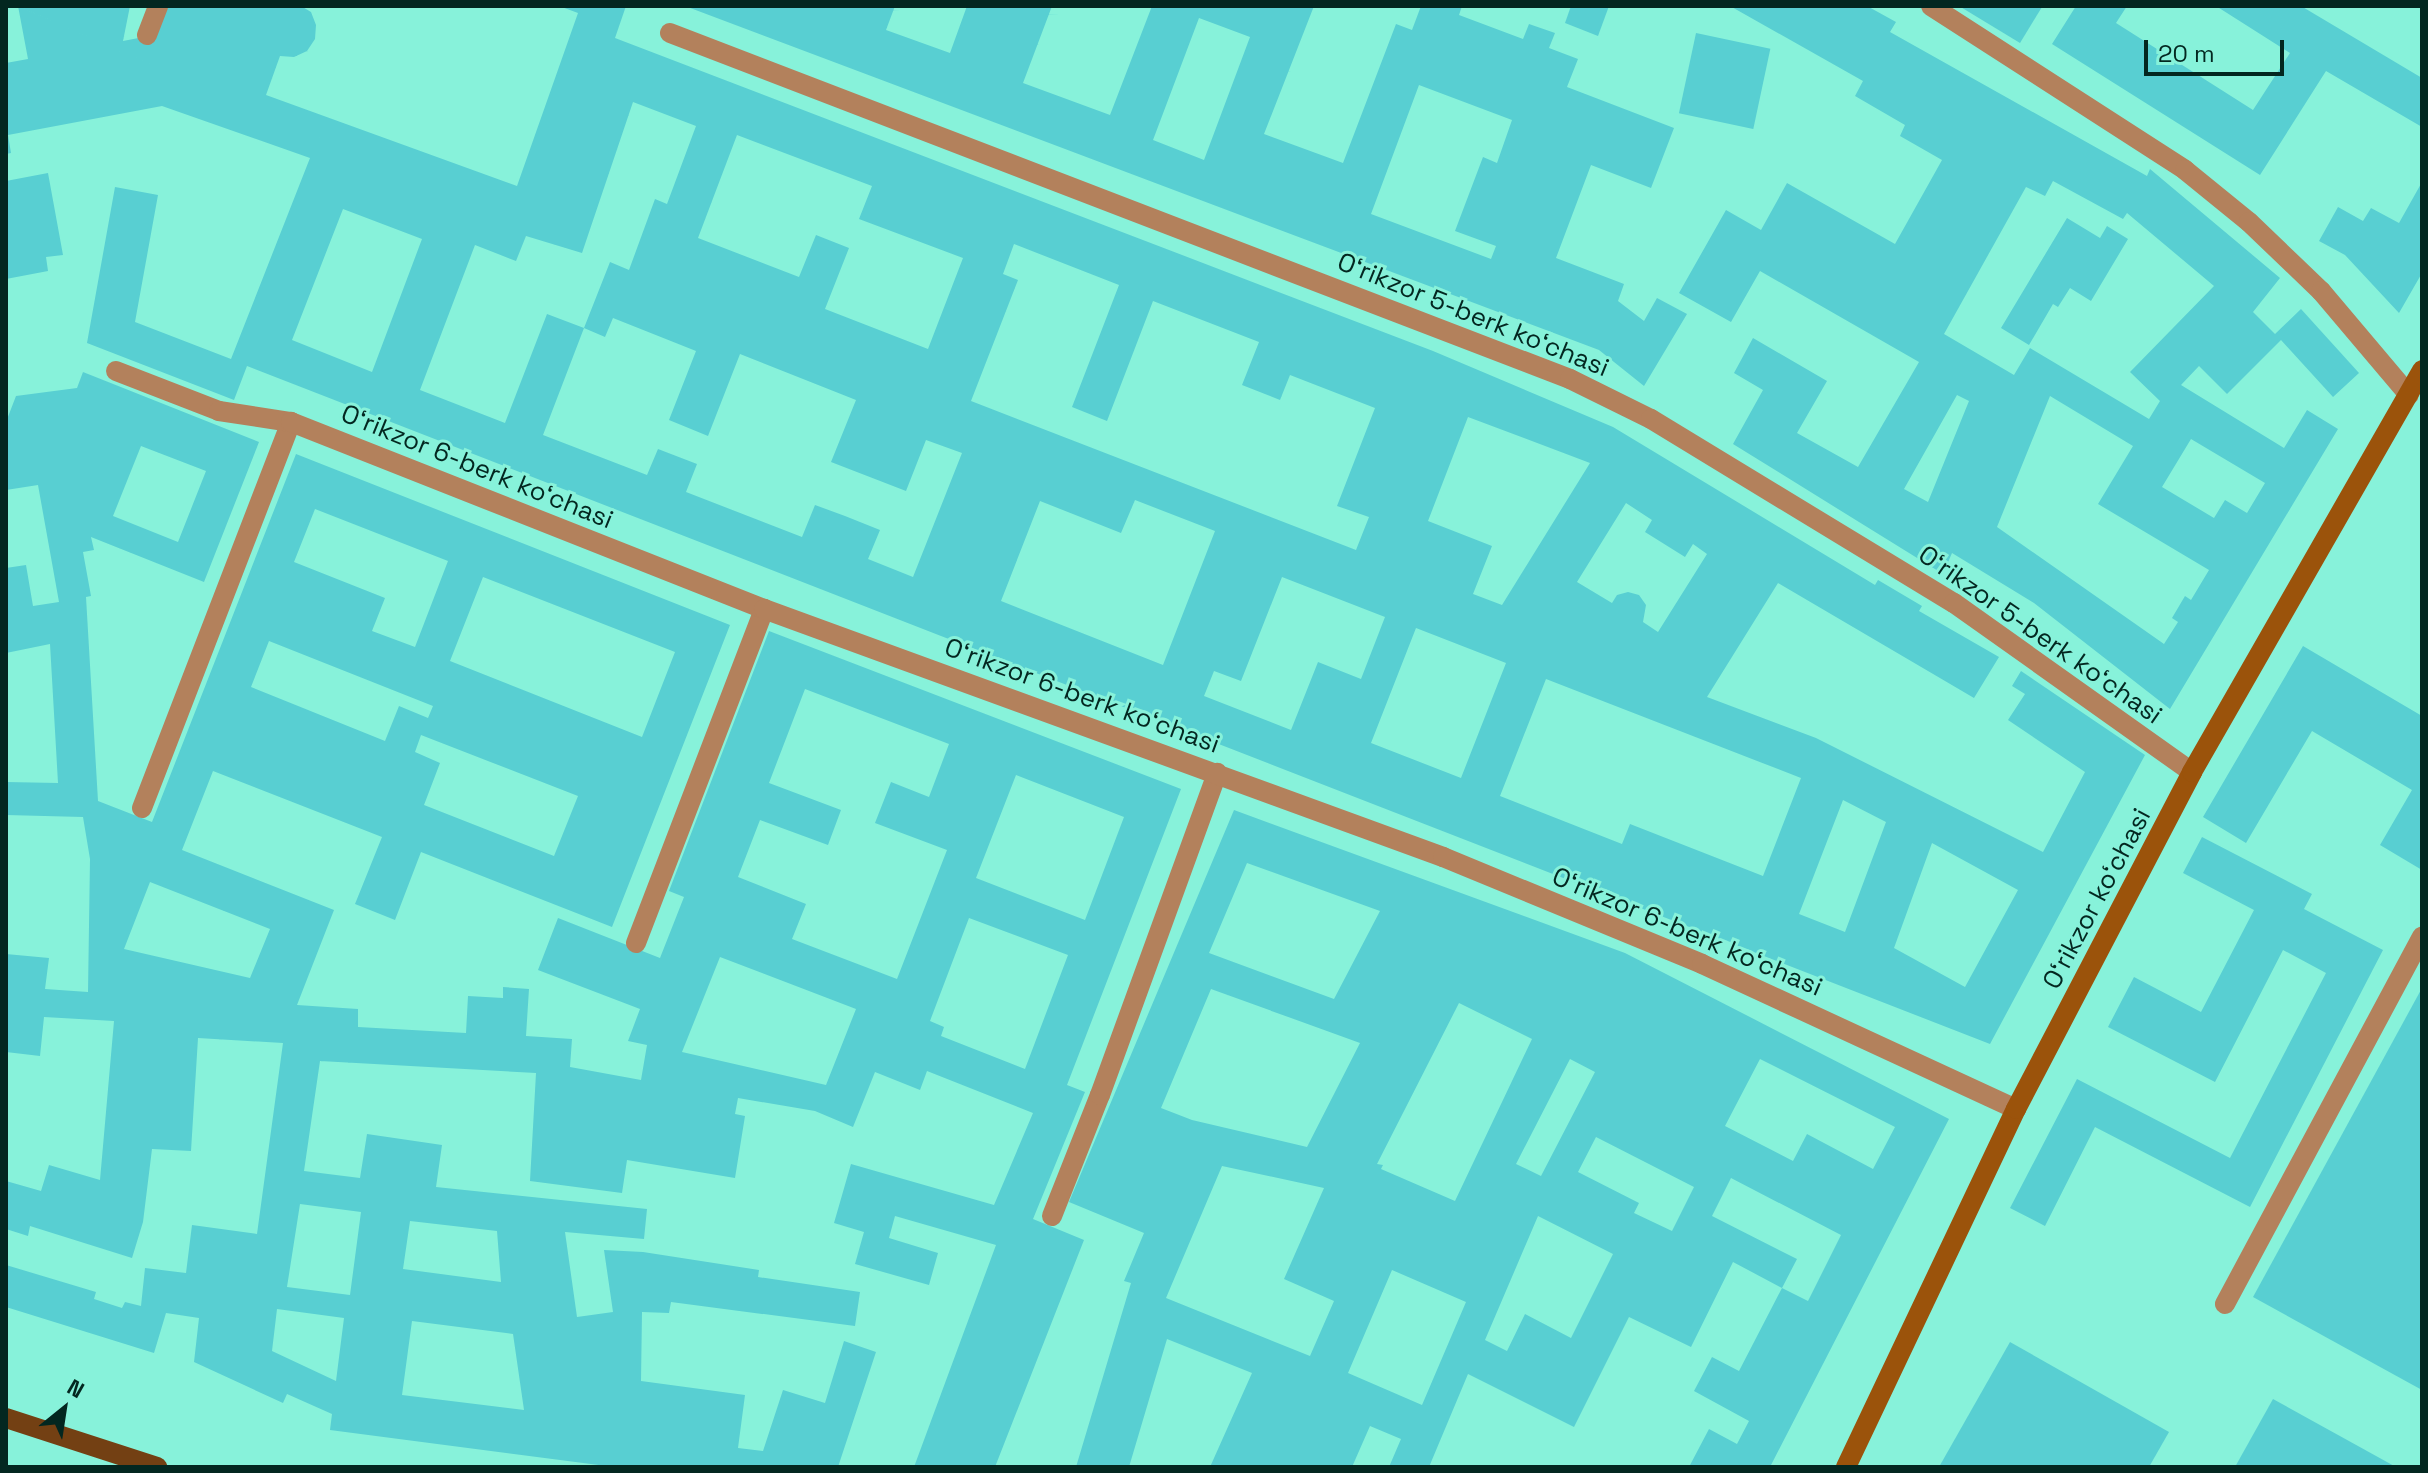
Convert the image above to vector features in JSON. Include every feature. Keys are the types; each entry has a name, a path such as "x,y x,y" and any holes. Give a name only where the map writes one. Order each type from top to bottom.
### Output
{"main road":[{"name":"Oʻrikzor koʻchasi","path":"1846,1467 2016,1109 2192,772 2422,370"},
{"path":"6,1418 157,1467"}],"street":[{"path":"147,35 158,6"},
{"path":"1931,6 2185,170 2249,222 2321,291 2409,395"},
{"name":"Oʻrikzor 5-berk koʻchasi","path":"670,33 1349,292 1583,386 1678,435 1954,603 2192,772"},
{"name":"Oʻrikzor 6-berk koʻchasi","path":"116,371 219,411 291,422 764,609 1443,857 1702,964 2016,1109"},
{"path":"142,808 291,422"},
{"path":"636,943 764,609"},
{"path":"1052,1216 1100,1095 1217,773"},
{"path":"2225,1304 2422,936"}],"building":[{"path":"18,6 130,6 123,41 149,36 162,6 301,6 311,12 316,25 315,39 307,51 294,57 280,56 266,95 517,186 578,13 559,6 626,6 615,38 1433,351 1613,427 1875,585 1878,580 1922,606 1919,611 1999,657 1974,698 1778,583 1707,697 1816,738 2043,852 2085,772 2008,720 2025,694 2012,686 2021,671 2145,755 1990,1044 247,366 234,400 87,343 115,187 158,195 135,322 231,359 310,158 162,106 8,135 11,153 6,154 6,63 28,59","holes":["633,102 696,126 667,204 655,199 629,270 610,262 584,328 547,314 505,423 420,390 475,245 516,261 526,236 582,253","737,135 872,186 859,219 963,258 928,349 825,309 849,248 816,235 799,277 698,238","343,209 422,239 372,372 292,340","1014,244 1119,285 1072,407 1107,421 1153,301 1259,342 1242,385 1280,400 1290,375 1375,408 1337,506 1369,517 1356,550 971,401 1018,280 1003,274","613,318 696,351 669,420 708,436 740,354 856,400 831,462 906,491 926,440 962,453 913,577 868,559 880,530 845,516 815,505 802,537 686,492 697,464 658,449 647,475 543,435 584,328 605,337","1468,417 1590,463 1502,605 1473,594 1492,546 1428,521","1135,500 1215,531 1163,665 1001,601 1040,501 1121,533","1626,503 1652,520 1645,532 1685,557 1693,544 1707,554 1658,632 1643,622 1646,605 1639,595 1628,592 1617,595 1612,603 1577,582","1282,577 1385,617 1361,679 1318,662 1291,730 1204,696 1214,671 1241,681","1416,628 1506,663 1461,778 1371,743","1546,679 1801,778 1763,876 1630,824 1622,844 1500,796","1843,800 1886,822 1845,932 1799,914","1932,843 2018,890 1965,987 1894,948"]},
{"path":"685,6 895,6 886,30 950,53 967,6 1052,6 1023,83 1110,115 1152,6 1314,6 1264,134 1343,163 1396,24 1412,30 1421,6 1462,6 1459,15 1523,39 1529,24 1555,33 1549,48 1578,59 1567,87 1674,128 1651,188 1591,165 1556,258 1624,284 1618,301 1644,321 1657,298 1687,314 1644,386 1599,350","holes":["1199,18 1250,37 1204,160 1153,140","1419,85 1512,120 1497,163 1483,157 1455,231 1496,246 1491,259 1371,214"]},
{"path":"1571,6 1609,6 1598,36 1565,23"},
{"path":"1730,6 1867,6 1896,22 1890,32 2147,176 2150,169 2280,278 2253,312 2275,334 2301,309 2359,373 2333,397 2281,340 2227,394 2199,366 2181,385 2284,448 2307,410 2338,429 2170,709 2034,603 1952,553 1943,574 1733,444 1763,390 1734,373 1753,338 1827,381 1797,433 1858,467 1919,362 1760,271 1731,322 1679,293 1726,210 1761,230 1787,183 1895,244 1942,160 1900,136 1905,125 1855,96 1863,81","holes":["2053,181 2123,219 2127,213 2214,286 2130,372 2160,401 2149,419 2030,348 2014,375 1944,334 2026,187 2045,196","1957,395 1969,401 1928,502 1904,489","2050,396 2133,446 2098,504 2209,570 2191,600 2185,596 2172,618 2178,622 2164,644 1997,527","2191,439 2265,483 2247,513 2225,500 2214,518 2162,487"]},
{"path":"1959,6 2040,6 2042,7 2020,43"},
{"path":"2076,6 2127,6 2116,23 2253,110 2290,53 2216,6 2301,6 2422,78 2422,127 2326,71 2260,175 2052,44"},
{"path":"1696,33 1770,49 1753,129 1679,113"},
{"path":"48,173 63,255 46,257 48,271 6,279 6,181"},
{"path":"2422,182 2422,273 2399,313 2345,255 2319,241 2338,207 2363,221 2371,208 2399,223"},
{"path":"2067,218 2100,238 2107,226 2128,239 2091,301 2070,288 2058,307 2053,304 2029,345 2001,328"},
{"path":"83,372 259,442 204,582 91,537 94,550 83,552 91,596 86,597 98,801 152,822 296,454 730,625 612,927 421,852 395,920 355,904 382,837 213,771 182,850 334,910 297,1005 358,1009 358,1027 466,1033 468,996 503,998 503,987 529,989 526,1036 572,1039 570,1067 641,1080 647,1045 628,1041 640,1009 538,970 558,918 660,958 684,897 669,891 769,631 1181,789 1067,1085 1085,1092 1033,1219 1084,1240 995,1467 914,1467 996,1245 895,1216 889,1238 938,1253 929,1285 855,1264 864,1232 834,1223 851,1164 994,1205 1033,1113 927,1071 920,1090 875,1072 853,1127 815,1111 738,1098 735,1114 745,1116 735,1178 627,1160 622,1193 530,1181 536,1073 320,1061 304,1171 360,1178 367,1134 442,1145 436,1187 647,1209 644,1239 565,1232 577,1317 613,1312 604,1250 643,1252 759,1270 758,1277 860,1292 855,1326 671,1302 669,1313 642,1312 641,1381 745,1395 738,1448 763,1451 783,1390 825,1403 844,1341 876,1352 838,1467 614,1467 330,1430 332,1414 287,1394 283,1403 194,1362 199,1318 166,1313 154,1353 6,1307 6,1265 96,1292 94,1299 122,1308 125,1302 141,1306 145,1268 186,1273 192,1225 257,1234 283,1043 198,1038 191,1151 152,1149 143,1222 132,1258 30,1226 28,1236 6,1229 6,1181 41,1191 49,1165 100,1180 114,1021 44,1017 40,1056 6,1052 6,954 49,958 45,989 88,992 90,859 83,817 6,815 6,782 58,783 50,644 6,653 6,568 26,565 33,606 59,602 38,485 6,490 6,422 16,396 77,388","holes":["141,446 206,471 178,542 113,516","315,509 448,561 415,647 372,631 385,598 294,562","483,577 675,652 642,737 450,661","269,641 433,706 428,718 399,706 385,741 251,687","805,689 949,744 929,797 891,782 875,823 947,850 897,979 792,939 806,904 738,877 760,820 828,845 841,810 769,783","421,735 578,796 554,856 424,805 440,763 415,752","1016,775 1124,817 1085,920 976,878","150,882 270,929 250,978 124,949","969,918 1068,955 1025,1069 941,1036 944,1027 930,1021","720,957 856,1009 826,1085 682,1052","300,1204 361,1212 350,1295 287,1287","410,1221 497,1231 501,1282 403,1269","277,1309 344,1318 336,1381 272,1351","412,1321 513,1334 524,1410 402,1395"]},
{"path":"2303,646 2422,716 2422,870 2380,845 2412,790 2312,731 2246,843 2203,817"},
{"path":"1234,810 1625,953 1949,1119 1770,1467 1689,1467 1709,1429 1737,1444 1749,1421 1694,1391 1712,1357 1739,1371 1782,1288 1733,1262 1691,1347 1629,1317 1574,1427 1468,1374 1429,1467 1389,1467 1401,1439 1370,1426 1352,1467 1210,1467 1252,1373 1167,1339 1129,1467 1076,1467 1131,1283 1124,1281 1144,1233 1069,1202","holes":["1247,863 1380,911 1334,999 1209,953","1211,989 1360,1043 1307,1147 1192,1120 1161,1108","1459,1003 1532,1039 1455,1201 1381,1169 1383,1165 1377,1164","1570,1059 1595,1072 1541,1176 1516,1164","1760,1059 1895,1127 1873,1169 1807,1134 1793,1161 1725,1126","1596,1137 1694,1187 1672,1231 1634,1213 1639,1203 1578,1172","1222,1166 1324,1188 1284,1279 1334,1301 1310,1356 1166,1298","1731,1178 1841,1235 1808,1301 1782,1288 1797,1259 1712,1216","1538,1216 1613,1254 1571,1338 1525,1314 1507,1351 1485,1340","1392,1270 1466,1302 1422,1405 1348,1373"]},
{"path":"2202,837 2312,894 2304,909 2383,950 2250,1207 2095,1127 2045,1226 2010,1208 2077,1079 2230,1158 2326,973 2283,950 2215,1082 2108,1027 2134,977 2201,1012 2254,910 2183,873"},
{"path":"2422,988 2422,1390 2253,1297"},
{"path":"2010,1342 2169,1432 2149,1467 1939,1467"},
{"path":"2273,1399 2396,1467 2235,1467"}]}
